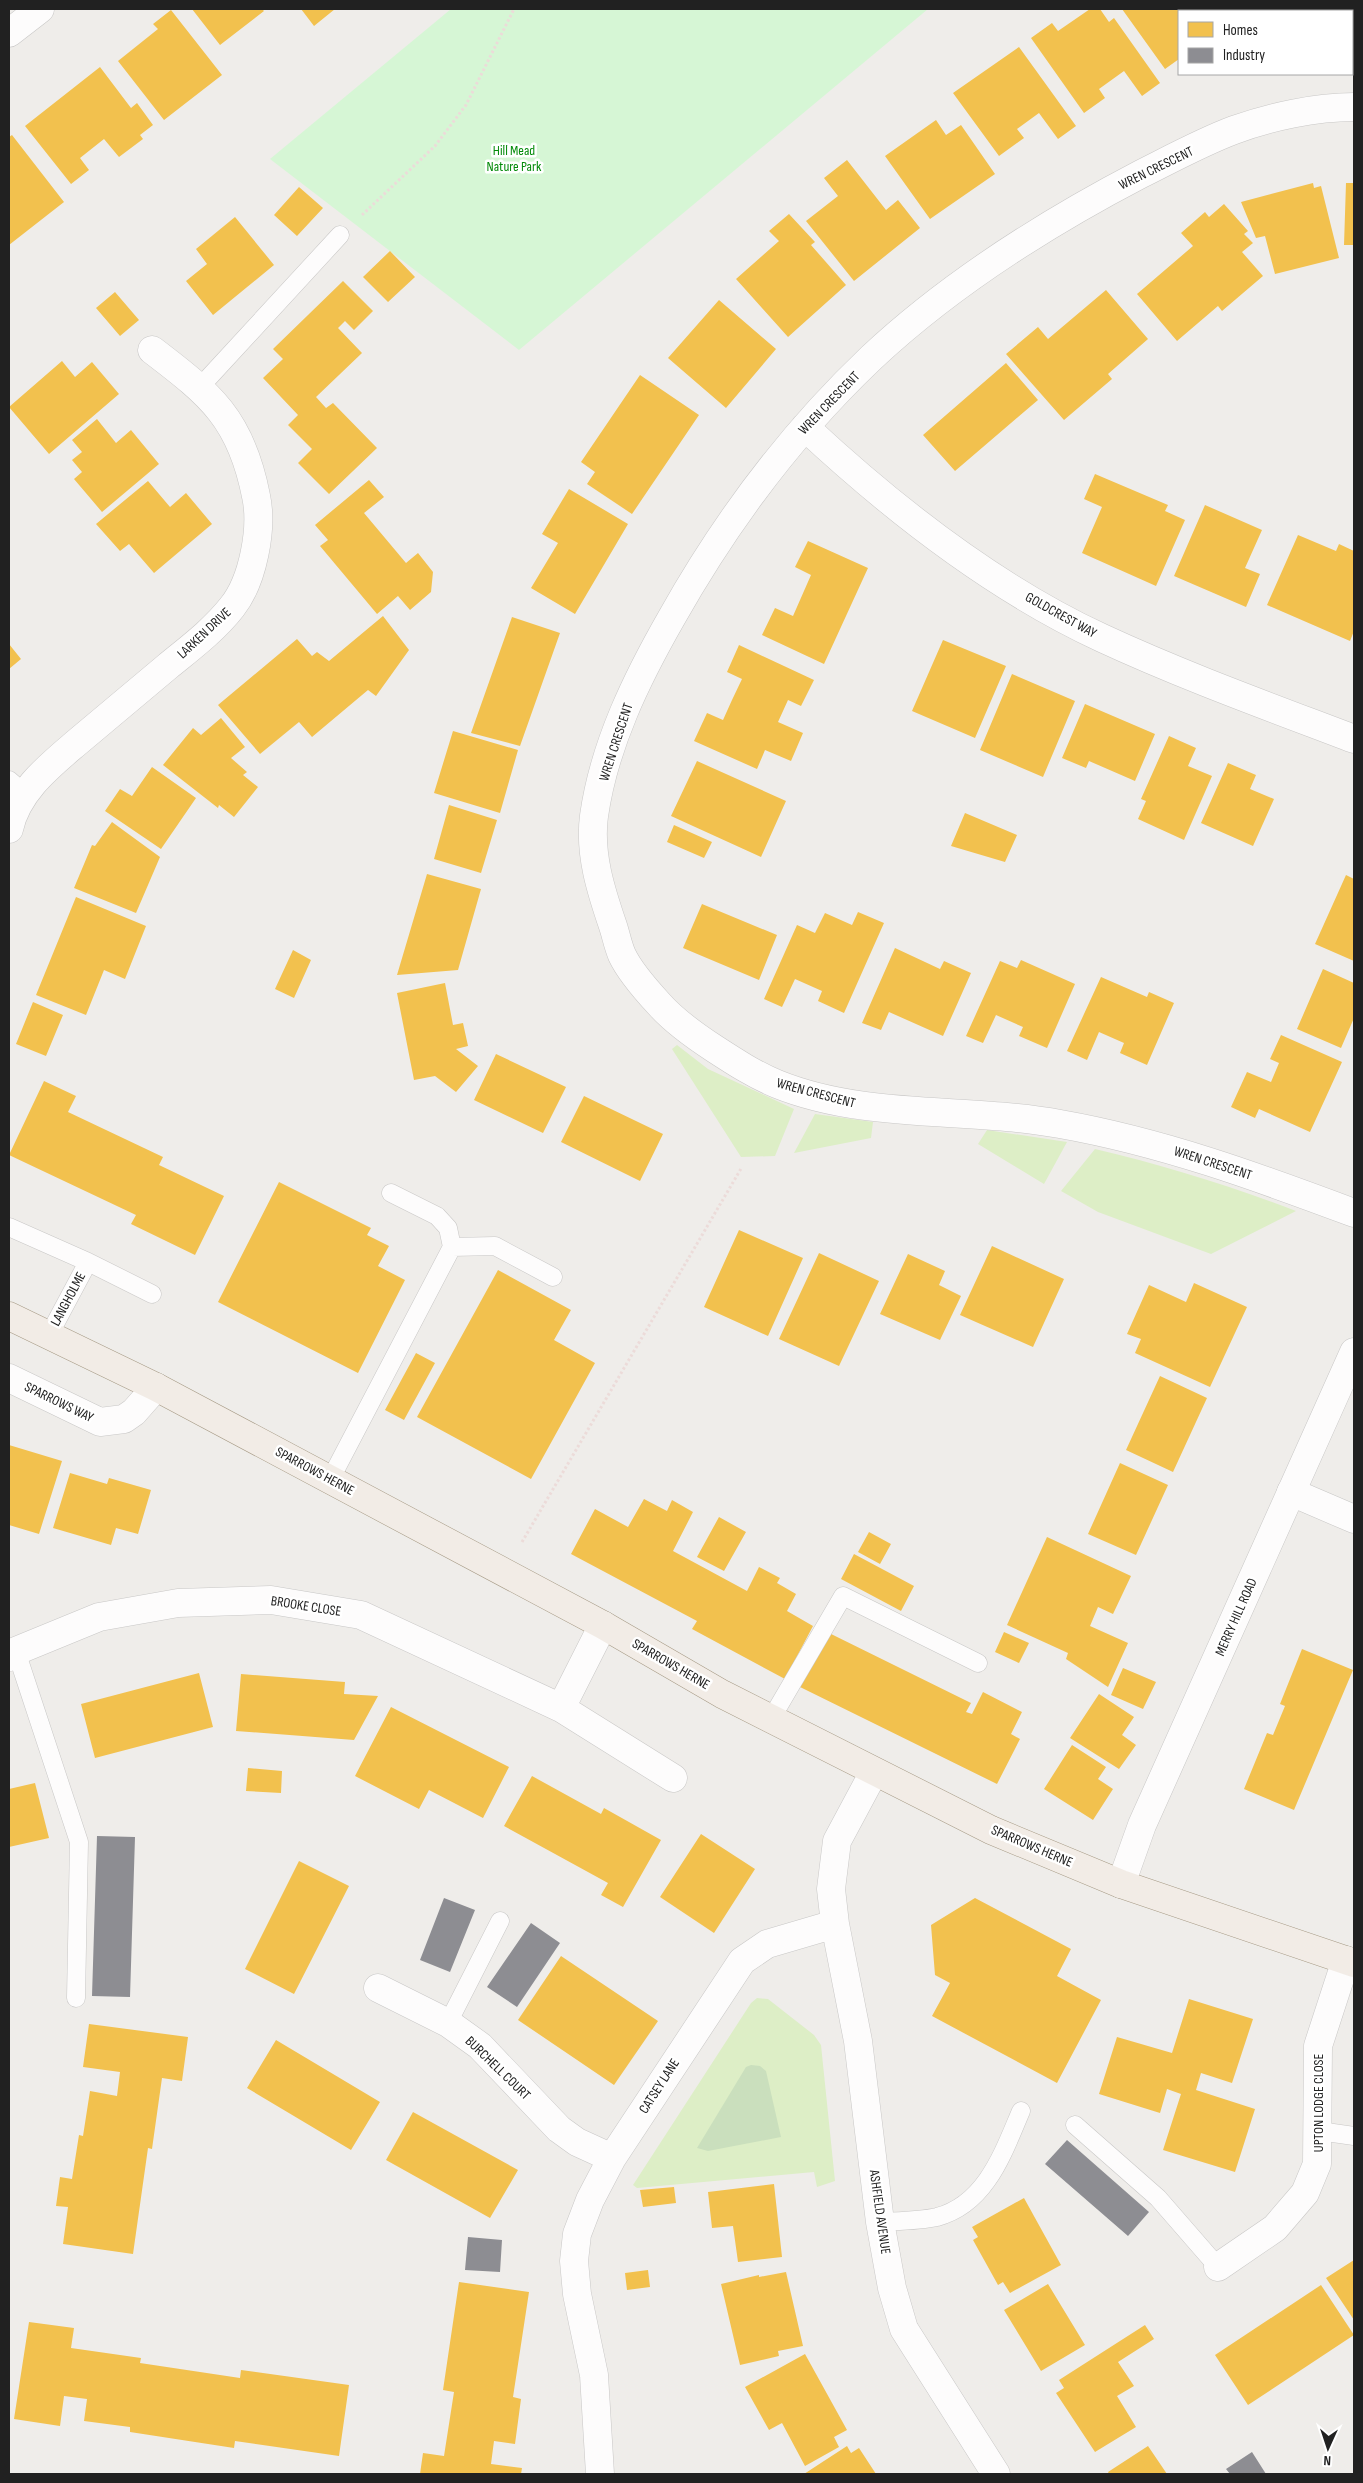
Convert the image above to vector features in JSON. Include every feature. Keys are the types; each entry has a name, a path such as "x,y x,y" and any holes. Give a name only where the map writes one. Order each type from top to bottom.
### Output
{"main road":[{"name":"SPARROWS HERNE","path":"9,1316 156,1387 504,1572 771,1719 992,1830 1121,1884 1350,1962"}],"street":[{"path":"9,33 40,9"},
{"name":"WREN CRESCENT","path":"1354,107 1293,115 1235,130 1102,194 1033,236 940,301 872,358 805,427 749,493 703,561 647,660 619,724 604,770 594,819 594,851 599,884 623,957 659,1005 696,1037 742,1067 779,1085 822,1097 872,1106 1057,1123 1165,1148 1228,1166 1354,1213"},
{"name":"LARKEN DRIVE","path":"9,828 16,787 49,766 204,636 233,606 251,569 259,531 258,504 253,478 244,449 228,419 200,387 152,350"},
{"name":"GOLDCREST WAY","path":"805,427 861,478 916,522 973,564 1037,604 1101,638 1174,669 1354,739"},
{"name":"MERRY HILL ROAD","path":"1121,1884 1142,1825 1354,1352"},
{"name":"SPARROWS WAY","path":"9,1378 100,1422 124,1419 134,1412 156,1387"},
{"path":"1292,1492 1354,1519"},
{"name":"BROOKE CLOSE","path":"12,1654 99,1617 178,1603 271,1600 361,1615 561,1708 673,1778"},
{"path":"561,1708 602,1626"},
{"path":"835,1924 831,1889 837,1841 874,1772"},
{"name":"CATSEY LANE","path":"600,2474 594,2375 577,2294 574,2261 577,2234 590,2200 612,2158 742,1961 767,1944 835,1924"},
{"name":"ASHFIELD AVENUE","path":"835,1924 858,2041 880,2222 892,2288 904,2329 996,2474"},
{"name":"UPTON LODGE CLOSE","path":"1218,2267 1276,2228 1305,2193 1317,2164 1319,2131 1318,2046 1350,1962"},
{"name":"BURCHELL COURT","path":"378,1988 448,2023 480,2046 559,2129 577,2142 612,2158"}],"lane":[{"path":"200,387 340,235"},
{"path":"330,1480 452,1247 448,1228 437,1216 391,1193"},
{"name":"LANGHOLME","path":"9,1227 88,1262 152,1294"},
{"path":"452,1247 495,1246 553,1277"},
{"name":"LANGHOLME","path":"49,1336 88,1262"},
{"path":"771,1719 843,1596 978,1663"},
{"path":"12,1654 79,1842 76,1998"},
{"path":"448,2023 500,1921"},
{"path":"880,2222 936,2217 957,2210 965,2204 997,2167 1021,2111"},
{"path":"1075,2125 1158,2198 1218,2267"},
{"path":"1319,2131 1354,2136"}],"path":[{"path":"340,235 435,146 466,105 514,9"},
{"path":"504,1572 742,1167"}],"green space":[{"name":"Hill Mead Nature Park","path":"451,9 928,9 519,350 270,159"},
{"path":"677,1045 708,1069 794,1109 775,1156 741,1157 672,1049"},
{"path":"815,1114 873,1122 871,1138 794,1153"},
{"path":"987,1130 1067,1142 1044,1184 978,1144"},
{"path":"1095,1149 1197,1177 1296,1211 1211,1254 1098,1212 1061,1191"},
{"path":"757,1998 768,1999 814,2035 821,2045 835,2181 817,2187 814,2172 637,2188 633,2185 751,2003"},
{"path":"751,2065 760,2066 766,2071 781,2137 708,2151 697,2148 746,2067"}],"building: Homes":[{"path":"192,9 262,9 264,11 220,45"},
{"path":"301,9 335,9 314,26"},
{"path":"1090,9 1100,9 1109,22 1114,18 1160,83 1142,96 1124,71 1099,89 1105,98 1084,113 1031,38 1052,23 1058,31"},
{"path":"1122,9 1235,10 1178,10 1178,60 1165,69"},
{"path":"1241,9 1272,9 1270,10"},
{"path":"171,10 222,75 164,120 118,61 158,29 153,24"},
{"path":"1019,47 1076,126 1058,139 1039,113 1017,129 1024,138 999,156 953,93"},
{"path":"100,67 131,108 137,103 153,125 140,135 143,139 119,157 104,139 80,158 89,170 71,184 25,126"},
{"path":"936,120 946,135 961,125 995,174 930,219 885,156"},
{"path":"12,135 64,202 9,245 9,137"},
{"path":"847,160 886,210 898,200 920,228 854,281 806,221 838,196 824,178"},
{"path":"1313,183 1314,188 1321,186 1339,258 1275,274 1265,236 1256,238 1241,202"},
{"path":"1346,183 1354,183 1354,245 1344,245"},
{"path":"299,187 323,208 297,236 274,215"},
{"path":"1224,204 1248,231 1244,234 1253,243 1242,252 1263,276 1222,311 1218,306 1177,341 1137,294 1193,246 1181,233 1205,212 1209,217"},
{"path":"789,214 815,242 811,245 846,285 788,337 736,279 779,241 769,231"},
{"path":"235,217 274,265 213,315 186,281 207,264 196,249"},
{"path":"390,251 415,277 388,302 363,277"},
{"path":"343,281 373,311 354,330 345,321 338,328 362,353 316,397 326,408 333,403 377,448 329,494 298,463 312,449 288,425 298,415 263,378 283,359 273,349"},
{"path":"1106,290 1148,339 1108,374 1112,379 1064,420 1006,354 1038,327 1048,339"},
{"path":"115,292 139,320 120,336 96,308"},
{"path":"719,300 776,349 726,408 668,358"},
{"path":"62,361 75,377 92,362 119,394 49,454 9,407"},
{"path":"1006,363 1038,400 955,471 923,435"},
{"path":"640,375 699,415 632,514 587,484 595,472 581,462"},
{"path":"97,419 116,443 131,430 159,464 102,512 74,479 82,472 72,460 82,452 72,440"},
{"path":"1095,474 1168,505 1165,511 1185,520 1156,586 1082,553 1102,507 1084,499"},
{"path":"369,480 384,497 364,513 406,563 418,553 433,572 431,592 410,610 398,596 377,614 320,546 328,540 315,525"},
{"path":"148,481 170,507 186,493 212,524 154,573 129,544 120,551 96,524"},
{"path":"569,489 628,524 575,614 531,588 558,543 542,534"},
{"path":"1205,505 1262,530 1245,568 1260,574 1246,607 1174,576"},
{"path":"1298,535 1336,551 1339,544 1354,551 1354,631 1350,641 1267,605"},
{"path":"808,541 868,568 824,664 762,635 775,608 793,616 811,575 795,567"},
{"path":"383,616 409,650 376,696 368,690 312,737 299,722 260,754 218,705 297,639 312,656 317,652 329,661"},
{"path":"512,617 560,633 520,746 471,733"},
{"path":"943,640 1006,666 975,738 912,711"},
{"path":"9,644 21,659 9,669"},
{"path":"739,645 814,680 801,706 788,700 778,722 803,733 791,761 765,750 757,769 694,741 707,713 723,720 742,679 727,672"},
{"path":"1012,674 1075,701 1043,777 980,750"},
{"path":"1085,704 1155,734 1135,781 1089,761 1086,768 1062,758"},
{"path":"221,718 245,747 231,758 247,772 243,775 258,787 234,817 219,805 218,808 163,765 193,728 201,735"},
{"path":"453,731 518,750 500,813 434,793"},
{"path":"1169,736 1196,748 1188,766 1212,776 1184,840 1138,819 1146,801 1141,799"},
{"path":"697,761 786,801 761,857 671,816"},
{"path":"1228,763 1256,775 1250,789 1274,799 1253,846 1201,823"},
{"path":"152,767 196,798 161,849 105,811 120,789 132,796"},
{"path":"449,805 497,820 481,873 434,859"},
{"path":"965,813 1017,835 1005,862 951,846"},
{"path":"112,822 160,857 136,913 74,888 92,845 95,846"},
{"path":"674,825 712,842 704,858 667,842"},
{"path":"427,874 481,889 458,970 397,975"},
{"path":"1346,875 1354,879 1354,961 1315,944"},
{"path":"76,897 146,926 125,979 104,970 86,1015 36,995"},
{"path":"702,904 777,935 759,980 683,948"},
{"path":"858,912 884,923 844,1013 818,1001 822,991 795,979 782,1007 764,999 797,925 815,933 825,913 852,925"},
{"path":"895,948 940,969 944,961 971,973 943,1036 889,1012 881,1030 862,1023"},
{"path":"293,950 311,960 294,998 275,989"},
{"path":"1021,960 1075,984 1047,1048 1019,1036 1023,1027 996,1015 983,1043 966,1036 1000,961 1017,968"},
{"path":"1323,969 1354,983 1354,1018 1341,1048 1297,1029"},
{"path":"1101,977 1147,997 1149,992 1174,1003 1147,1065 1120,1053 1124,1043 1099,1032 1087,1060 1067,1051"},
{"path":"445,983 453,1025 463,1023 468,1046 456,1049 478,1066 456,1092 435,1076 414,1080 397,993"},
{"path":"33,1002 63,1015 46,1056 16,1044"},
{"path":"1281,1035 1342,1062 1310,1132 1259,1109 1255,1118 1231,1107 1247,1072 1271,1082 1279,1063 1270,1059"},
{"path":"496,1054 566,1087 543,1133 474,1100"},
{"path":"44,1081 76,1096 68,1112 163,1157 159,1165 224,1196 195,1255 131,1224 136,1215 9,1155"},
{"path":"584,1096 663,1134 640,1181 561,1142"},
{"path":"279,1182 371,1228 367,1235 389,1246 378,1266 405,1280 358,1373 218,1302"},
{"path":"739,1230 803,1258 768,1336 704,1307"},
{"path":"992,1246 1064,1279 1033,1347 960,1315"},
{"path":"819,1253 879,1281 839,1366 779,1339"},
{"path":"908,1254 945,1271 939,1285 961,1296 940,1340 880,1314"},
{"path":"498,1270 571,1310 554,1340 595,1363 531,1479 417,1417"},
{"path":"1194,1283 1247,1307 1210,1387 1135,1353 1141,1339 1127,1334 1149,1285 1186,1302"},
{"path":"416,1353 435,1363 404,1420 385,1410"},
{"path":"1160,1376 1207,1398 1173,1472 1126,1450"},
{"path":"9,1445 62,1461 39,1534 9,1525"},
{"path":"1120,1463 1168,1485 1136,1555 1088,1534"},
{"path":"70,1473 107,1484 109,1478 151,1490 138,1534 116,1528 111,1545 53,1528"},
{"path":"644,1499 667,1511 672,1500 693,1512 673,1551 747,1591 759,1567 780,1578 777,1583 796,1594 787,1611 813,1626 785,1679 692,1629 697,1621 571,1554 595,1509 628,1527"},
{"path":"719,1517 746,1532 724,1571 697,1557"},
{"path":"869,1532 891,1544 880,1564 858,1552"},
{"path":"1047,1537 1131,1576 1113,1614 1098,1607 1090,1626 1128,1643 1108,1687 1066,1659 1068,1653 1007,1625"},
{"path":"854,1554 914,1586 901,1611 841,1579"},
{"path":"827,1632 971,1703 966,1712 972,1714 983,1692 1022,1712 1011,1734 1020,1739 997,1784 800,1687"},
{"path":"1004,1632 1029,1643 1019,1663 995,1652"},
{"path":"1302,1649 1353,1670 1294,1810 1244,1789 1267,1733 1273,1735 1285,1706 1280,1704"},
{"path":"1123,1668 1156,1682 1143,1709 1111,1695"},
{"path":"199,1673 213,1727 95,1758 81,1704"},
{"path":"241,1674 345,1682 344,1694 378,1696 354,1740 236,1731"},
{"path":"1099,1694 1134,1717 1122,1735 1136,1745 1119,1769 1070,1738"},
{"path":"391,1707 509,1767 483,1818 429,1790 419,1809 355,1776"},
{"path":"1072,1745 1106,1767 1098,1779 1113,1789 1093,1820 1044,1789"},
{"path":"248,1768 282,1771 281,1793 246,1791"},
{"path":"532,1776 601,1814 604,1808 661,1840 623,1907 601,1895 608,1883 504,1826"},
{"path":"35,1783 49,1838 9,1847 9,1789"},
{"path":"701,1834 755,1869 714,1933 660,1897"},
{"path":"299,1861 349,1886 294,1994 245,1969"},
{"path":"975,1898 1071,1949 1057,1976 1101,2000 1057,2083 932,2016 950,1983 935,1975 931,1925"},
{"path":"561,1956 658,2021 614,2085 518,2020"},
{"path":"1189,1999 1253,2019 1232,2083 1201,2073 1196,2090 1255,2109 1235,2172 1163,2150 1181,2094 1167,2089 1160,2113 1099,2094 1117,2037 1172,2053"},
{"path":"89,2024 188,2037 182,2081 162,2078 152,2149 148,2148 133,2254 63,2244 68,2207 56,2206 60,2177 72,2179 79,2135 83,2136 90,2091 117,2096 120,2072 83,2067"},
{"path":"276,2040 380,2102 351,2150 247,2088"},
{"path":"413,2112 518,2170 490,2218 386,2160"},
{"path":"774,2184 782,2257 738,2262 733,2226 712,2228 708,2192"},
{"path":"674,2187 676,2203 643,2207 640,2190"},
{"path":"1024,2198 1061,2265 1010,2293 1003,2282 998,2285 973,2240 978,2237 972,2227"},
{"path":"1354,2260 1354,2320 1326,2278"},
{"path":"648,2270 650,2287 627,2290 625,2273"},
{"path":"786,2272 803,2346 778,2351 779,2356 740,2365 721,2284 759,2275 759,2277"},
{"path":"459,2282 529,2292 513,2397 521,2399 515,2444 494,2441 491,2464 522,2468 521,2474 420,2474 423,2453 444,2456 454,2392 443,2390"},
{"path":"1048,2284 1085,2345 1041,2371 1004,2310"},
{"path":"1321,2285 1354,2335 1248,2405 1215,2355"},
{"path":"29,2322 74,2328 71,2348 141,2358 140,2363 240,2378 241,2370 349,2385 339,2456 235,2441 234,2448 130,2432 130,2427 84,2421 87,2399 64,2396 60,2426 14,2419"},
{"path":"1145,2325 1154,2339 1118,2362 1134,2386 1117,2396 1136,2427 1095,2452 1056,2393 1064,2388 1059,2380"},
{"path":"805,2354 847,2430 834,2437 839,2447 805,2466 782,2423 769,2430 745,2387"},
{"path":"847,2446 851,2453 859,2448 876,2474 804,2474"},
{"path":"1148,2446 1167,2474 1109,2474 1108,2472"}],"building: Industry":[{"path":"97,1836 135,1837 130,1997 92,1996"},
{"path":"444,1898 475,1910 450,1972 420,1960"},
{"path":"531,1923 560,1943 517,2007 487,1987"},
{"path":"1067,2140 1149,2212 1128,2236 1045,2164"},
{"path":"468,2237 502,2240 500,2272 465,2270"},
{"path":"1252,2452 1266,2474 1230,2474 1226,2469"}]}
